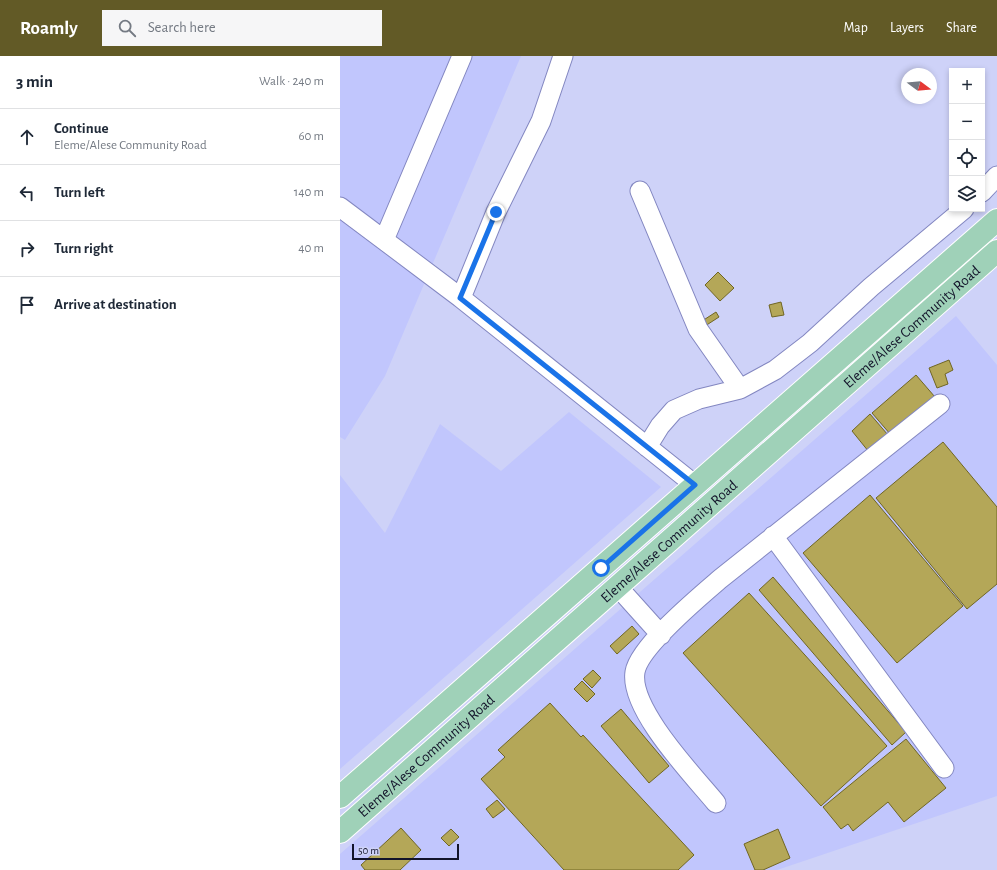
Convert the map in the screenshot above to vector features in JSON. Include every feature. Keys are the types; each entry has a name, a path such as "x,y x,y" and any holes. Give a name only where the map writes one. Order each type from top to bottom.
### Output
{"main road":[{"name":"Eleme/Alese Community Road","path":"340,797 997,220"},
{"name":"Eleme/Alese Community Road","path":"340,832 997,251"}],"lane":[{"path":"384,240 462,56"},
{"path":"460,298 496,212 541,121 563,56"},
{"path":"985,189 997,176"},
{"path":"640,191 698,329 740,389"},
{"path":"340,207 460,298 695,485"},
{"path":"647,447 660,426 674,410 699,398 740,389 775,370 810,343 871,286 960,212"},
{"path":"716,803 652,723 638,700 634,683 635,671 645,652 687,608 720,579 940,404"},
{"path":"773,536 944,768"},
{"path":"617,586 661,635"}],"shaded area":[{"path":"340,56 521,56 385,376 345,440 340,437"},
{"path":"956,316 997,365 997,796 777,870 340,870 340,854"},
{"path":"569,412 661,487 340,769 340,475 385,533 440,424 501,471"}],"building":[{"path":"718,272 734,288 720,301 705,285"},
{"path":"781,302 784,315 772,317 769,305"},
{"path":"716,312 719,317 702,328 699,323"},
{"path":"949,360 953,370 945,374 948,384 937,388 929,368"},
{"path":"916,375 935,397 891,435 872,413"},
{"path":"870,414 888,435 869,452 852,431"},
{"path":"943,442 997,507 997,584 967,609 876,498"},
{"path":"870,495 963,606 897,663 803,553"},
{"path":"773,577 906,732 892,745 759,590"},
{"path":"749,593 887,746 821,806 683,653"},
{"path":"632,626 639,634 617,654 610,646"},
{"path":"593,670 601,678 592,688 583,679"},
{"path":"582,681 595,694 587,702 574,689"},
{"path":"550,703 581,737 583,735 694,855 678,870 564,870 481,779 505,757 498,750"},
{"path":"621,709 669,766 649,783 601,726"},
{"path":"906,739 946,788 904,822 888,802 853,831 848,824 841,829 823,807"},
{"path":"497,800 505,809 493,818 486,809"},
{"path":"401,828 421,850 400,870 365,870 361,865"},
{"path":"451,829 459,837 449,846 441,838"},
{"path":"778,829 790,858 763,870 755,870 744,844"}],"route":[{"path":"496,212 460,298 695,485 601,568"}]}
